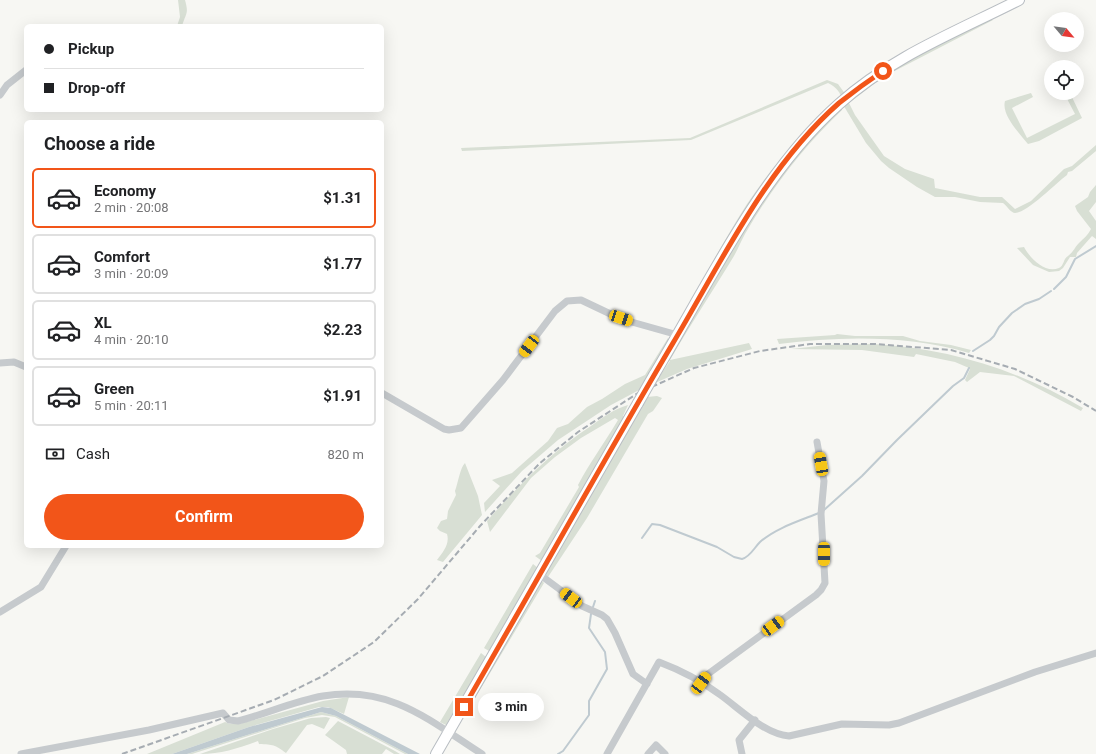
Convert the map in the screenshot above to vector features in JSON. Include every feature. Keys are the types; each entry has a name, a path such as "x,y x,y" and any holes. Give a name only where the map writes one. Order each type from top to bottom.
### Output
{"main road":[{"path":"436,754 721,259 764,190 800,144 839,103 866,82 908,56 1019,0"}],"street":[{"path":"0,95 7,85 24,72"},
{"path":"384,394 444,429 450,430 461,428 503,380 555,311 567,301 581,300 621,318 678,336"},
{"path":"0,363 14,362 24,365"},
{"path":"701,683 708,674 816,595 825,583 821,508 824,481 817,442"},
{"path":"0,612 41,588 65,548"},
{"path":"539,574 582,606 602,615 607,619 615,633 633,674 647,684"},
{"path":"607,754 659,662 677,669 717,692 774,732 789,736 842,724 889,725 1036,672 1096,654"},
{"path":"21,754 148,730 223,713 229,720 238,721 322,696 349,694 374,696 398,703 420,714 482,754"},
{"path":"742,754 739,740 755,720"},
{"path":"648,754 656,745 665,754"}],"shaded area":[{"path":"178,0 185,0 187,8 183,24 178,24 180,17"},
{"path":"990,19 993,20 883,77 849,103 855,115 884,156 905,169 934,179 935,188 980,197 1002,197 1015,209 1031,201 1064,169 1072,166 1096,145 1096,151 1072,171 1068,172 1067,175 1027,208 1015,213 1010,211 1003,203 980,202 955,197 935,197 917,187 881,161 866,143 842,103 903,62"},
{"path":"827,80 838,84 846,95 816,123 678,326 711,264 757,189 791,148 841,97 834,87 828,83 691,140 462,151 461,148 690,138"},
{"path":"1031,93 1033,97 1012,108 1027,138 1075,114 1068,100 1073,100 1082,118 1039,141 1028,144 1008,118 1005,101"},
{"path":"841,107 842,110 814,138 777,184 755,217 734,256 670,360 749,343 752,349 687,369 655,383 670,361 668,359 748,220 802,147"},
{"path":"1096,185 1096,202 1089,211 1096,221 1096,239 1092,236 1077,253 1076,257 1070,257 1063,268 1059,271 1049,272 1033,265 1017,248 1024,247 1038,264 1048,269 1054,269 1062,266 1066,257 1087,235 1091,229 1077,211 1075,206 1088,197"},
{"path":"837,334 855,336 903,336 920,341 951,345 971,350 969,353 946,347 898,340 850,339 802,341 779,344 777,339"},
{"path":"668,338 670,343 641,389 611,405 558,440 522,471 485,512 484,503 500,486 492,480 512,473 548,441 557,428 568,424 587,407 625,384 645,375"},
{"path":"873,344 928,350 982,363 1034,383 1083,408 1081,411 1014,376 980,372 967,382 965,380 970,369 969,368 955,362 916,354 914,357 862,350 791,349 827,345"},
{"path":"657,396 662,398 653,411 648,414 587,518 548,577 543,574 647,397"},
{"path":"628,405 623,416 625,417 542,561 535,556 540,553 579,487 578,485 618,420 615,418 581,438 555,457 531,478 490,532 487,521 549,458 600,419 613,411"},
{"path":"465,463 478,496 482,515 443,562 437,560 445,548 448,538 447,534 437,528 441,521 447,519 448,511 456,495 455,491 460,472"},
{"path":"533,564 538,568 489,651 484,648"},
{"path":"540,579 544,583 454,733 451,731"},
{"path":"481,653 486,657 446,725 440,722"},
{"path":"349,697 344,714 328,707 319,707 249,727 172,754 147,754 225,722 230,724 239,724 323,701"},
{"path":"322,707 331,708 420,754 408,754 336,716 321,712 187,754 172,754 249,727"},
{"path":"321,712 336,716 408,754 405,754 335,717 322,715 305,718 192,754 187,754"},
{"path":"311,718 330,718 324,729 312,724 307,725 286,753 274,746 259,744 258,741 230,750 200,754 273,729"},
{"path":"338,721 400,754 394,754 386,749 382,754 347,754 346,750 325,735"}],"waterway":[{"path":"1054,289 1066,277 1075,259 1096,246"},
{"path":"973,351 990,340 999,327 1012,313 1025,304 1039,299 1051,291"},
{"path":"824,510 862,476 953,386 964,378 969,368"},
{"path":"642,538 652,524 660,525 717,547 734,557 742,559 752,552 766,537 788,525 819,513"},
{"path":"593,607 595,601"},
{"path":"558,754 563,751 589,715 589,701 607,669 605,652 589,628 591,614"}],"railway":[{"path":"122,754 274,700 323,676 374,642 418,599 480,526 540,463 578,432 638,393 694,368 760,351 810,344 875,344 951,350 1015,369 1073,397 1096,411"}],"route":[{"path":"464,707 721,259 764,190 800,144 839,103 883,71"}]}
